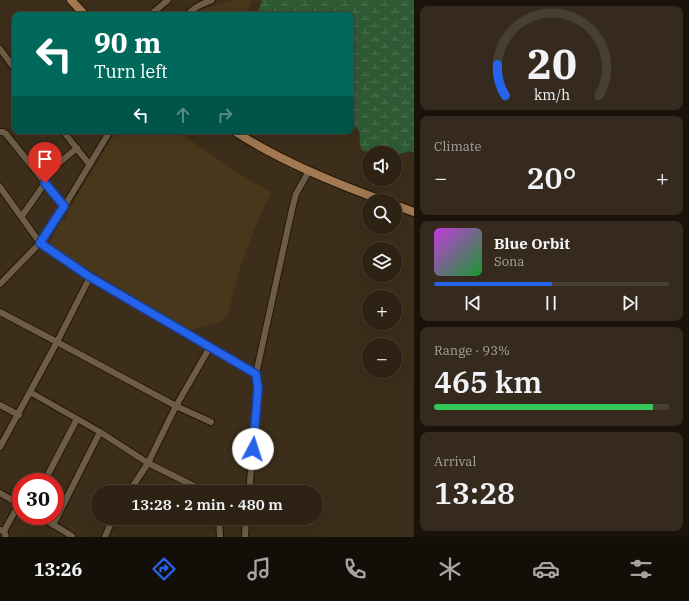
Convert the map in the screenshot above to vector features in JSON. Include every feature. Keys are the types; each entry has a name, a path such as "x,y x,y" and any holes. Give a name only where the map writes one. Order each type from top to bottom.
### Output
{"main road":[{"path":"71,0 82,12"},
{"path":"239,134 309,171 365,194"},
{"path":"402,208 414,212"}],"street":[{"path":"154,12 168,0"},
{"path":"189,12 198,5 212,0"},
{"path":"0,49 12,65"},
{"path":"0,132 6,134 64,206"},
{"path":"65,134 89,164"},
{"path":"0,284 40,243 108,134"},
{"path":"22,216 43,180 77,148"},
{"path":"250,485 258,400 256,374 293,205 296,194 309,171"},
{"path":"1,189 22,216 40,243 90,277 256,374"},
{"path":"0,447 19,415 90,277"},
{"path":"0,312 176,406 211,422"},
{"path":"134,485 148,463 176,406 210,347"},
{"path":"30,392 100,432 148,463 192,485"},
{"path":"0,406 19,415"},
{"path":"49,473 77,419"},
{"path":"64,503 100,432"},
{"path":"0,493 12,500"},
{"path":"3,533 12,518"},
{"path":"53,525 71,537"},
{"path":"104,537 110,525"},
{"path":"219,525 220,537"},
{"path":"245,537 246,525"}],"shaded area":[{"path":"235,0 251,0 248,12 197,12 199,10"},
{"path":"114,134 181,134 246,178 271,192 254,230 240,269 227,317 223,319 222,322 189,330 48,245 61,221 67,220 66,215"}],"green space":[{"path":"262,0 414,0 414,153 411,151 402,153 402,146 362,146 362,150 360,146 359,132 354,126 354,12 258,12"}],"route":[{"path":"45,183 64,206 40,243 90,277 256,374 258,388 253,449"}]}
